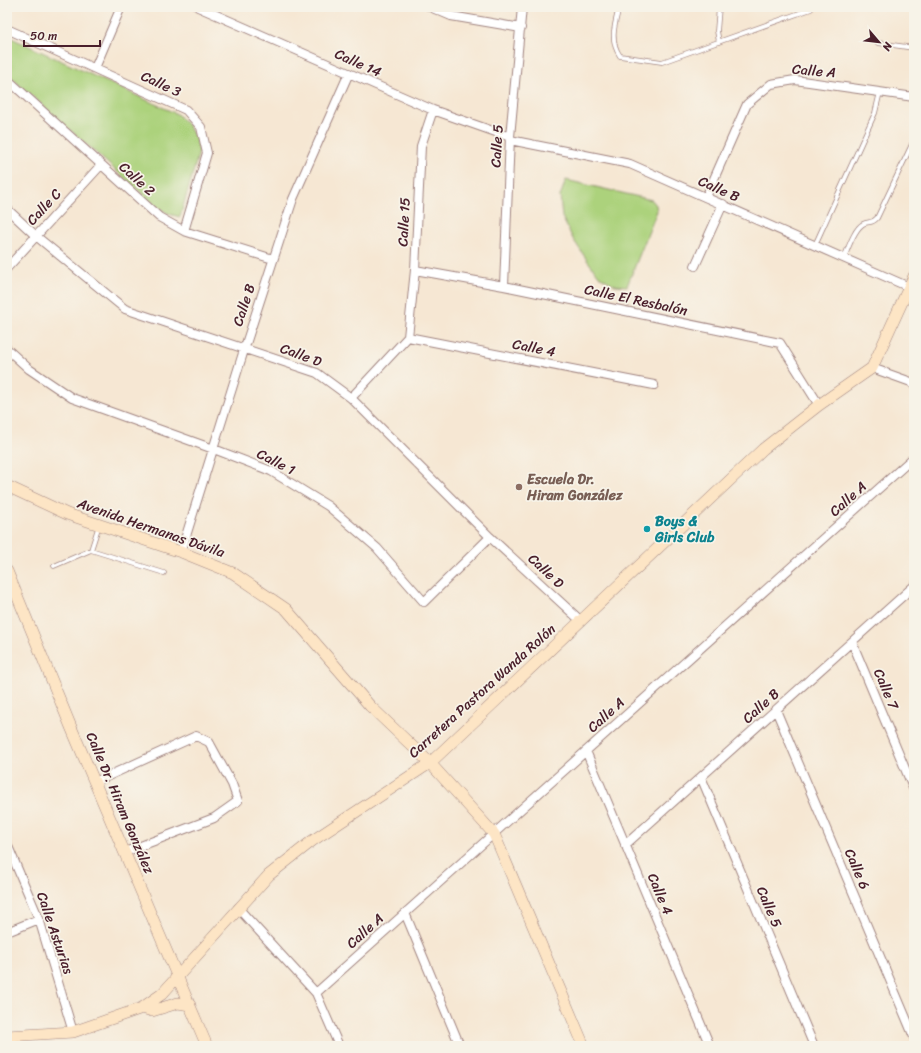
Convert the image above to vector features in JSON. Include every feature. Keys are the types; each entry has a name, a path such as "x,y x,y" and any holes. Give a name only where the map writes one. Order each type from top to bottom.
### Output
{"street":[{"path":"95,68 121,7"},
{"name":"Calle 14","path":"198,7 433,110 510,138"},
{"path":"430,7 451,16 521,28"},
{"name":"Calle 5","path":"504,286 510,138 522,7"},
{"name":"Calle 3","path":"7,29 186,110 201,127 207,153 184,231"},
{"name":"Calle B","path":"182,552 244,350 293,199 349,73"},
{"name":"Calle 2","path":"7,79 159,217 184,231 273,259"},
{"name":"Calle A","path":"706,197 747,104 771,84 795,80 914,97"},
{"name":"Calle 15","path":"408,337 415,270 421,146 433,110"},
{"name":"Calle B","path":"510,138 630,164 909,287"},
{"name":"Calle C","path":"7,268 101,165"},
{"path":"694,266 723,204"},
{"name":"Calle D","path":"7,209 36,236 125,309 244,350 317,373 351,398 490,537 581,621"},
{"name":"Calle El Resbalón","path":"415,270 666,315 780,343 819,405"},
{"path":"914,276 872,368 911,382 914,385"},
{"path":"351,398 408,337"},
{"name":"Calle 4","path":"408,337 654,385"},
{"name":"Calle 1","path":"7,349 29,369 72,398 271,471 328,506 377,548 424,602 490,537"},
{"name":"Carretera Pastora Wanda Rolón","path":"7,1036 73,1032 142,1008 162,994 269,875 312,840 430,763 763,450 819,405 872,368"},
{"name":"Calle A","path":"316,993 914,457"},
{"name":"Avenida Hermanas Dávila","path":"7,486 67,514 182,552 233,573 286,609 370,706 430,763 494,834 584,1046"},
{"name":"Calle Dr. Hiram González","path":"7,571 207,1046"},
{"name":"Calle B","path":"625,845 914,586"},
{"name":"Calle 7","path":"852,642 914,790"},
{"name":"Calle 6","path":"776,710 914,1038"},
{"path":"95,782 196,736 209,742 232,784 238,801 214,818 125,852"},
{"name":"Calle 4","path":"586,751 710,1046"},
{"name":"Calle 5","path":"701,777 814,1046"},
{"name":"Calle Asturias","path":"7,844 39,919 73,1032"},
{"path":"238,908 316,993 339,1046"},
{"path":"405,913 460,1046"},
{"path":"7,932 39,919"},
{"path":"142,1008 152,1011 178,1003 190,1005"}],"lane":[{"path":"618,7 613,33 615,49 620,56 662,62 811,9 811,7"},
{"path":"719,7 717,31 719,42"},
{"path":"878,43 914,48"},
{"path":"815,245 876,112 880,92"},
{"path":"844,258 858,228 864,224 873,223 877,218 914,140"},
{"path":"91,550 99,525"},
{"path":"54,566 91,550 164,573"}],"green space":[{"path":"7,36 177,114 188,125 196,139 199,152 180,217 169,214 157,207 7,74"},
{"path":"566,180 652,200 656,205 657,211 627,286 615,285 599,276 573,239 562,217 560,196"}],"place":[{"name":"Escuela Dr. Hiram González","path":"519,487"},
{"name":"Boys & Girls Club","path":"647,529"}]}
